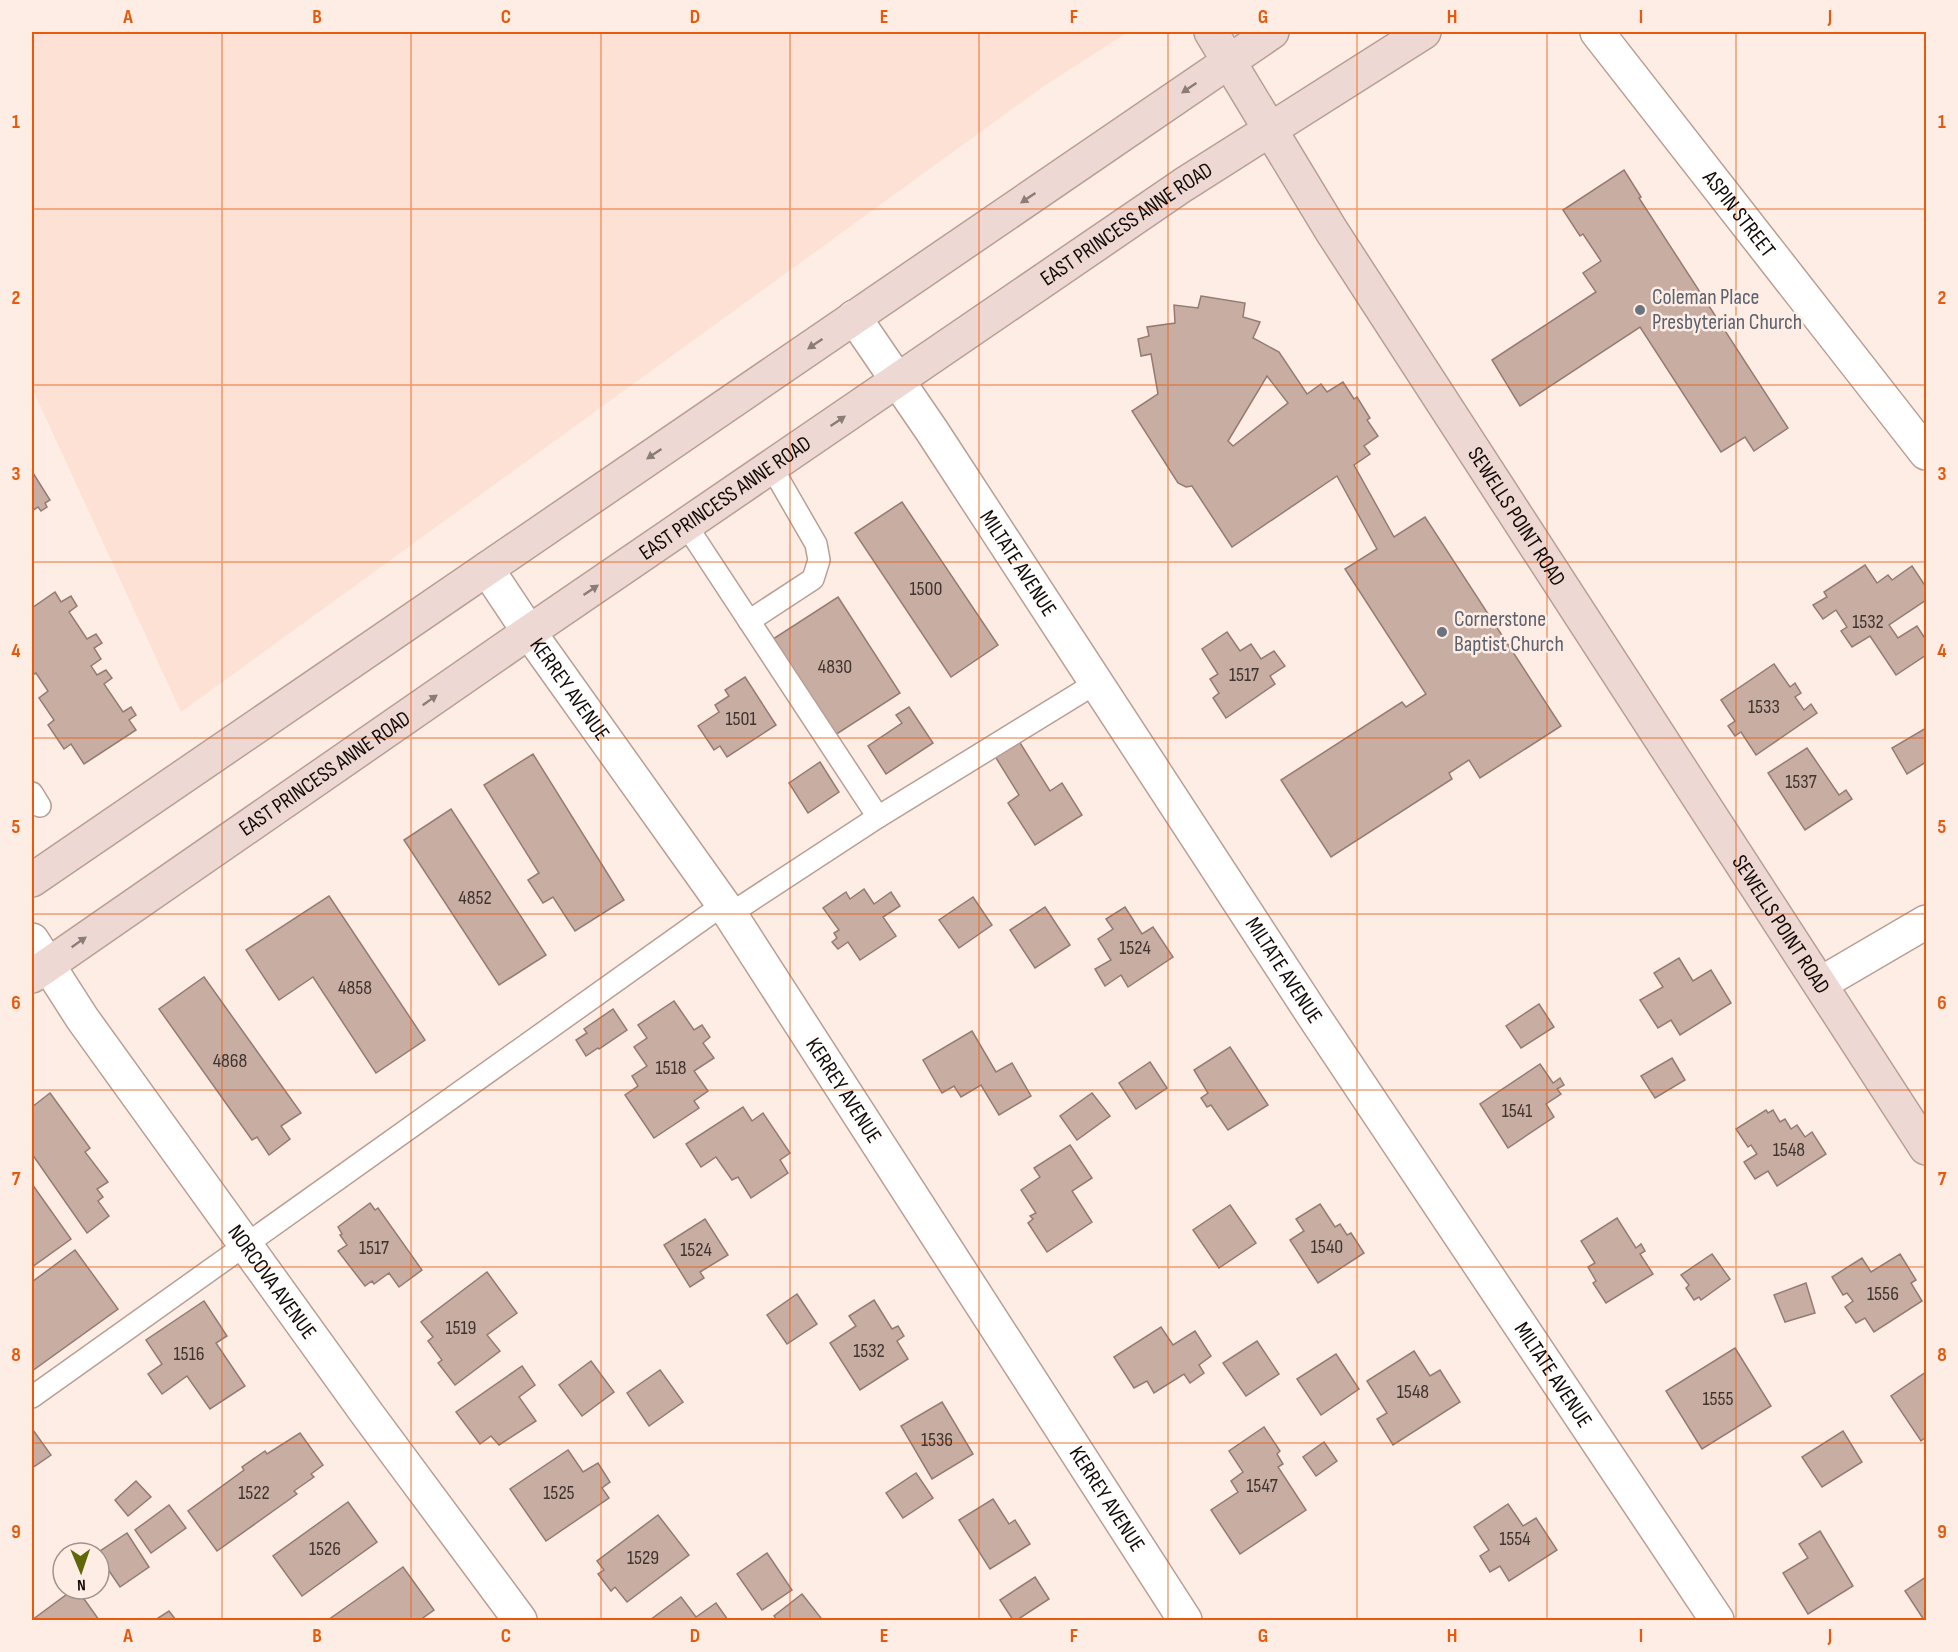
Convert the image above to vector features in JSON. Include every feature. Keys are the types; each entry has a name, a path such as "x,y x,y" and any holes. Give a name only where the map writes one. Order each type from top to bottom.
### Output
{"main road":[{"name":"SEWELLS POINT ROAD","path":"1211,32 1330,230 1926,1148"},
{"path":"32,880 1272,32"},
{"name":"EAST PRINCESS ANNE ROAD","path":"37,960 529,632 1183,185 1424,32"}],"street":[{"name":"ASPIN STREET","path":"1597,32 1926,453"},
{"name":"MILTATE AVENUE","path":"854,317 898,380 1326,1035 1717,1620"},
{"name":"KERREY AVENUE","path":"487,569 529,632 727,909 1185,1620"},
{"path":"1820,984 1926,922"},
{"name":"NORCOVA AVENUE","path":"37,960 82,1018 375,1425 520,1620"}],"lane":[{"path":"749,621 813,579 819,560 816,544 771,466"},
{"path":"686,525 878,817"},
{"path":"32,1397 246,1244 727,909 1096,682"}],"shaded area":[{"path":"32,32 1128,32 1044,86 181,712 32,388"}],"building":[{"name":"Coleman Place Presbyterian Church","path":"1624,170 1641,197 1639,198 1788,428 1754,451 1745,437 1721,452 1640,327 1520,406 1492,360 1596,292 1583,273 1601,261 1583,234 1580,236 1563,210"},
{"name":"Cornerstone Baptist Church","path":"1201,296 1245,303 1243,317 1260,322 1253,338 1279,352 1307,394 1321,384 1327,392 1343,382 1354,399 1357,397 1370,418 1367,420 1378,436 1364,446 1370,454 1354,465 1394,537 1425,517 1561,726 1480,778 1469,760 1449,773 1452,779 1331,857 1281,780 1402,702 1406,707 1426,694 1345,569 1377,549 1337,476 1232,547 1192,486 1186,487 1178,483 1132,411 1158,394 1151,354 1141,356 1138,339 1149,336 1147,327 1175,323 1174,305 1198,308","holes":["1267,376 1288,403 1233,446 1228,441"]},
{"path":"33,473 50,500 45,503 47,507 41,511 38,507 32,511"},
{"path":"902,502 998,645 951,677 855,533"},
{"path":"1865,565 1877,583 1888,575 1892,580 1912,566 1926,587 1926,600 1889,625 1898,638 1917,626 1926,640 1926,655 1896,675 1870,636 1852,647 1841,631 1847,627 1836,610 1823,619 1813,605 1827,597 1824,592"},
{"path":"55,592 61,602 71,596 77,606 69,612 87,639 96,634 102,643 94,648 101,659 91,666 97,675 106,670 112,678 104,684 123,712 131,707 136,715 129,720 136,730 84,764 71,744 64,749 48,725 54,720 39,698 48,691 36,673 32,675 32,608"},
{"path":"838,597 900,693 832,737 770,641"},
{"path":"1227,632 1240,651 1251,644 1261,659 1274,651 1285,666 1270,676 1275,684 1226,718 1213,698 1219,693 1210,679 1218,674 1202,649"},
{"path":"1774,664 1790,687 1795,683 1801,693 1795,697 1804,710 1811,704 1817,713 1756,755 1741,732 1735,736 1728,726 1735,721 1721,700"},
{"path":"745,677 776,725 727,757 720,746 714,750 698,726 719,712 715,705 729,696 725,690"},
{"path":"909,707 933,743 886,774 868,746 902,723 896,715"},
{"path":"1926,728 1926,762 1907,774 1892,748"},
{"path":"1017,738 1050,791 1062,783 1082,815 1035,845 1008,803 1019,795 993,753"},
{"path":"1807,748 1839,795 1846,790 1852,799 1805,830 1768,773"},
{"path":"533,754 624,900 575,931 553,897 543,903 528,880 539,873 484,785"},
{"path":"820,762 839,792 808,813 789,783"},
{"path":"451,809 546,955 499,985 404,840"},
{"path":"864,889 874,904 891,892 900,906 883,917 896,936 860,960 848,942 838,949 832,942 837,938 834,933 839,930 823,908 846,892 850,899"},
{"path":"329,896 425,1040 376,1073 313,977 279,1000 246,950"},
{"path":"973,897 992,925 959,948 939,920"},
{"path":"1045,907 1070,945 1035,968 1010,930"},
{"path":"1125,907 1142,934 1153,927 1173,957 1128,987 1121,975 1105,986 1095,969 1111,960 1098,939 1113,929 1106,919"},
{"path":"1679,958 1693,981 1711,970 1731,1003 1680,1035 1671,1020 1658,1028 1640,1000 1663,987 1654,973"},
{"path":"204,977 301,1113 281,1126 290,1139 269,1155 257,1137 252,1140 159,1009"},
{"path":"674,1001 694,1030 702,1025 710,1037 703,1043 714,1058 694,1071 708,1091 694,1101 699,1108 654,1138 625,1095 638,1086 632,1076 647,1066 634,1047 647,1038 638,1025"},
{"path":"1539,1004 1554,1027 1521,1048 1506,1026"},
{"path":"613,1009 627,1030 586,1056 576,1040 587,1033 584,1029"},
{"path":"972,1031 996,1072 1012,1063 1031,1096 999,1115 981,1085 961,1097 954,1086 942,1093 923,1060"},
{"path":"1230,1047 1268,1105 1228,1130 1211,1105 1207,1107 1201,1098 1208,1093 1194,1070"},
{"path":"1672,1058 1685,1080 1655,1098 1641,1076"},
{"path":"1150,1062 1167,1088 1136,1109 1119,1083"},
{"path":"1540,1064 1553,1083 1560,1078 1564,1085 1557,1089 1561,1094 1546,1104 1554,1117 1508,1148 1480,1104"},
{"path":"50,1093 90,1148 85,1152 108,1182 97,1189 103,1197 98,1201 109,1216 87,1233 32,1154 32,1107"},
{"path":"1092,1093 1110,1116 1077,1140 1060,1116"},
{"path":"743,1107 752,1121 763,1113 790,1153 780,1160 788,1173 751,1198 738,1177 732,1180 716,1157 701,1167 686,1144"},
{"path":"1766,1110 1768,1113 1773,1110 1780,1122 1785,1119 1791,1129 1797,1125 1805,1137 1812,1132 1826,1154 1777,1186 1768,1171 1755,1179 1744,1162 1757,1154 1751,1145 1748,1147 1736,1129"},
{"path":"1070,1145 1092,1178 1072,1191 1092,1222 1047,1252 1028,1223 1033,1219 1030,1216 1036,1213 1021,1190 1040,1177 1034,1168"},
{"path":"32,1184 71,1239 32,1267"},
{"path":"370,1203 375,1210 378,1208 422,1270 399,1287 389,1273 374,1284 372,1281 365,1286 338,1251 347,1245 338,1227"},
{"path":"1320,1204 1335,1227 1340,1224 1347,1235 1351,1233 1364,1253 1318,1283 1290,1240 1304,1231 1296,1219"},
{"path":"1230,1205 1256,1243 1219,1268 1193,1230"},
{"path":"1617,1218 1636,1248 1641,1244 1645,1251 1640,1254 1653,1274 1606,1303 1593,1283 1596,1281 1588,1267 1595,1263 1581,1241"},
{"path":"705,1219 728,1255 700,1272 704,1278 690,1287 664,1245"},
{"path":"75,1250 118,1309 32,1371 32,1282"},
{"path":"1712,1254 1730,1279 1701,1300 1699,1297 1694,1300 1686,1288 1689,1285 1681,1275"},
{"path":"1900,1254 1916,1280 1911,1283 1922,1301 1874,1332 1865,1318 1856,1323 1845,1307 1853,1301 1847,1293 1843,1295 1832,1277 1862,1258 1871,1272"},
{"path":"487,1272 517,1313 487,1335 500,1351 455,1385 438,1363 442,1360 428,1341 433,1337 421,1322"},
{"path":"1806,1283 1815,1313 1785,1322 1774,1295"},
{"path":"797,1294 817,1324 787,1344 767,1315"},
{"path":"874,1300 892,1329 898,1326 904,1336 897,1341 908,1359 860,1390 830,1343 856,1326 849,1316"},
{"path":"204,1301 227,1336 216,1343 245,1386 210,1409 187,1376 162,1394 148,1374 162,1364 146,1340"},
{"path":"1161,1327 1173,1345 1195,1331 1211,1356 1199,1365 1204,1373 1190,1383 1184,1374 1154,1393 1147,1381 1134,1388 1114,1357"},
{"path":"1257,1341 1279,1374 1246,1396 1223,1363"},
{"path":"1735,1348 1771,1406 1702,1449 1666,1391"},
{"path":"1414,1351 1430,1376 1440,1370 1460,1402 1393,1445 1377,1419 1387,1413 1367,1381"},
{"path":"1336,1354 1359,1389 1321,1415 1297,1379"},
{"path":"591,1361 614,1392 582,1416 559,1385"},
{"path":"522,1366 535,1385 519,1397 536,1421 499,1445 491,1436 480,1444 456,1412"},
{"path":"660,1370 683,1402 649,1426 627,1393"},
{"path":"1926,1372 1926,1437 1921,1441 1891,1396"},
{"path":"942,1402 973,1454 932,1479 901,1426"},
{"path":"1264,1427 1280,1451 1277,1454 1283,1464 1278,1467 1306,1510 1240,1554 1211,1510 1238,1492 1231,1481 1243,1472 1229,1451"},
{"path":"32,1431 51,1455 32,1468"},
{"path":"1843,1431 1862,1462 1822,1487 1802,1457"},
{"path":"300,1433 323,1465 311,1474 314,1477 294,1491 297,1494 217,1551 188,1511 244,1470 242,1467 265,1451 267,1454"},
{"path":"1324,1442 1337,1461 1316,1476 1303,1457"},
{"path":"568,1450 583,1472 598,1463 610,1482 602,1488 609,1498 546,1541 510,1489"},
{"path":"916,1473 933,1498 903,1518 886,1493"},
{"path":"136,1481 151,1497 128,1516 115,1500"},
{"path":"993,1499 1009,1524 1015,1520 1030,1544 990,1569 959,1520"},
{"path":"348,1502 377,1542 302,1596 273,1556"},
{"path":"1508,1504 1523,1526 1536,1518 1557,1550 1509,1581 1500,1566 1490,1572 1480,1556 1489,1550 1474,1527"},
{"path":"169,1505 186,1528 151,1553 135,1530"},
{"path":"658,1515 689,1555 627,1602 615,1587 611,1591 598,1574 604,1570 597,1561"},
{"path":"1820,1531 1853,1586 1808,1614 1783,1573 1808,1558 1799,1544"},
{"path":"127,1533 149,1567 120,1587 111,1574 111,1544"},
{"path":"767,1553 792,1590 762,1610 737,1574"},
{"path":"403,1567 434,1610 420,1620 328,1620"},
{"path":"1035,1577 1049,1599 1017,1620 1013,1620 1000,1600"},
{"path":"1926,1577 1926,1620 1924,1620 1905,1591"},
{"path":"802,1594 821,1618 818,1620 777,1620 774,1616"},
{"path":"681,1597 696,1617 716,1603 728,1620 650,1620"},
{"path":"58,1601 86,1601 99,1620 32,1620"},
{"path":"169,1611 176,1620 155,1620"}],"place":[{"name":"Coleman Place Presbyterian Church","path":"1640,310"},
{"name":"Cornerstone Baptist Church","path":"1442,632"}]}
